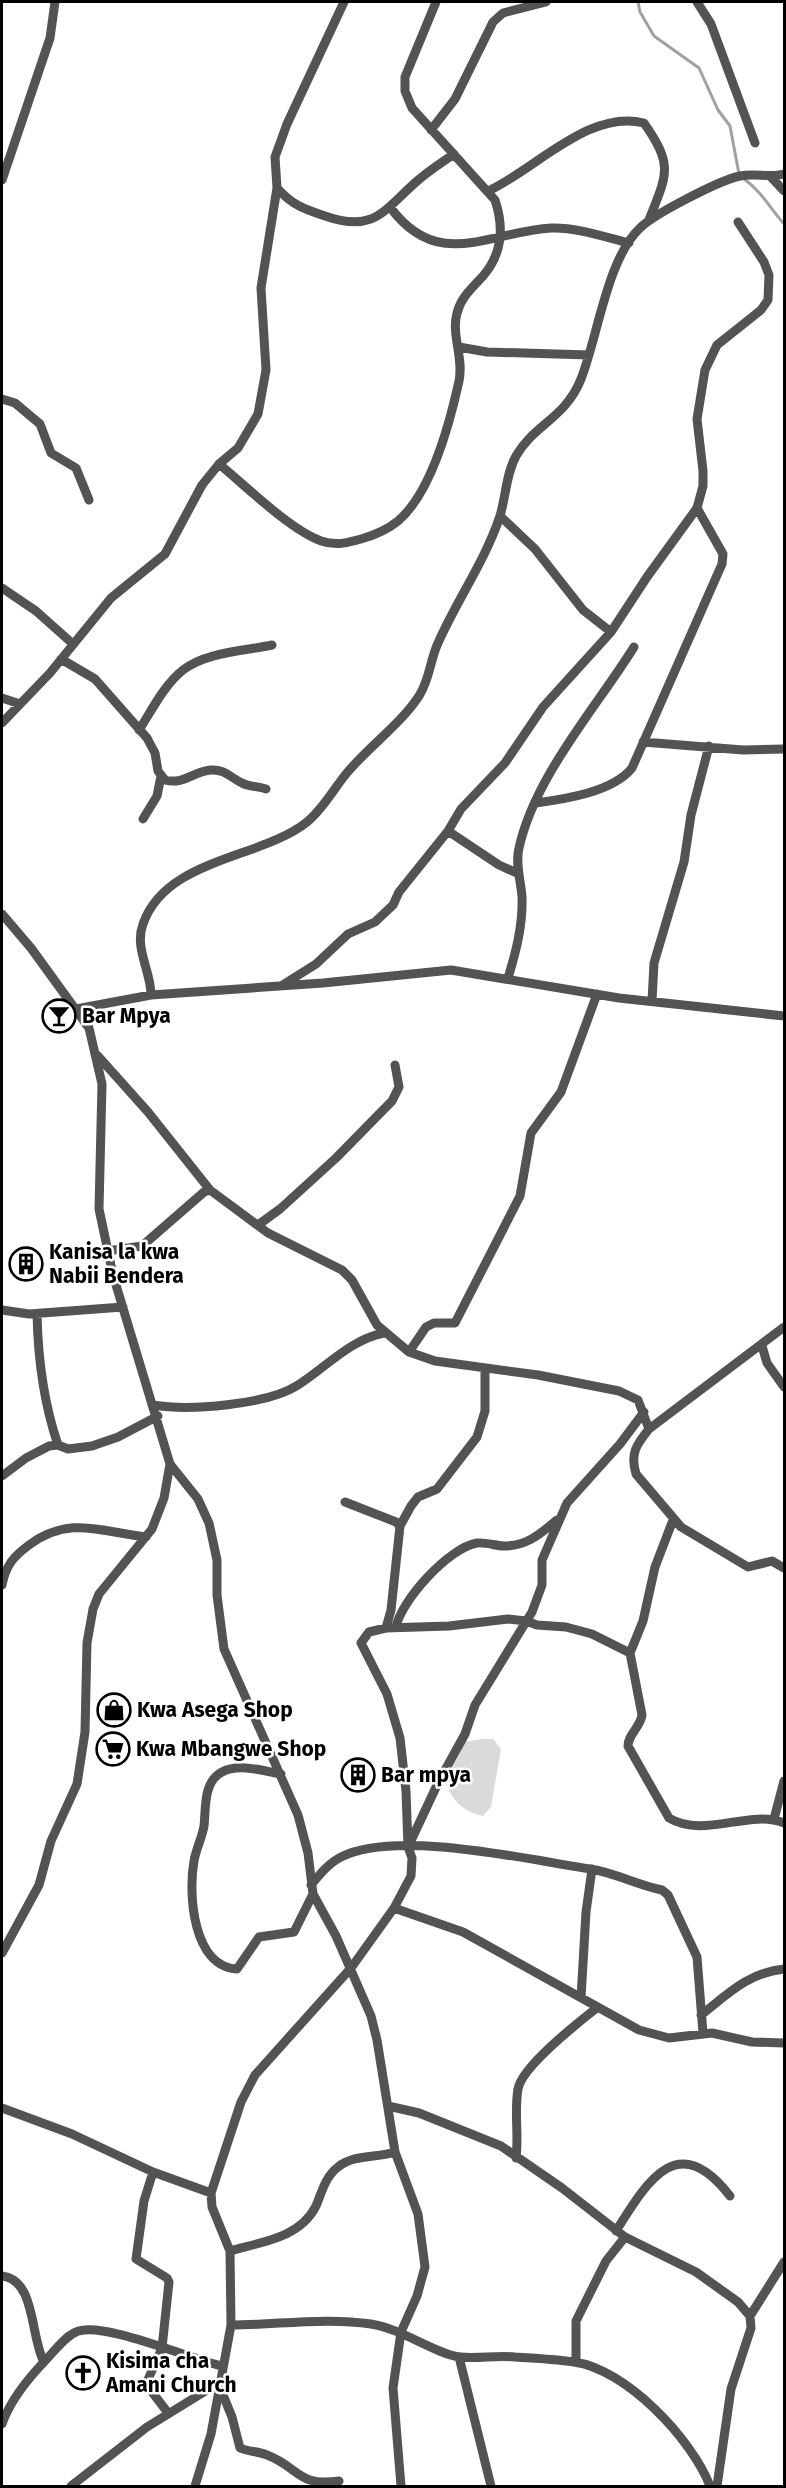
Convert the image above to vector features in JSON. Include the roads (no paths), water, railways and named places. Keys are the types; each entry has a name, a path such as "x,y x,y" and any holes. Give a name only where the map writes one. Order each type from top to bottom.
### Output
{"street":[{"path":"2,180 51,38 55,2"},
{"path":"2,723 61,659 111,598 165,554 198,493 219,464 231,456 248,433 258,414 266,370 260,318 261,288 277,188 275,157 344,2"},
{"path":"219,464 283,516 316,539 344,544 388,529 410,509 431,468 460,378 459,347 454,326 457,311 463,298 496,259 500,236 499,212 488,191 412,108 405,91 410,61 436,2"},
{"path":"431,130 455,99 493,21 502,13 546,2"},
{"path":"697,2 711,24 755,143"},
{"path":"488,191 518,175 570,139 605,123 633,120 644,123 662,149 664,182 649,220"},
{"path":"277,188 290,202 350,223 364,223 376,219 430,170 454,154"},
{"path":"151,995 151,980 140,940 142,925 153,904 167,891 204,867 224,857 286,835 320,809 346,773 419,696 430,673 438,644 473,578 500,516 516,457 533,435 562,412 572,398 589,355 611,278 638,229 649,220 740,176 784,174"},
{"path":"770,176 784,191"},
{"path":"390,207 401,222 415,233 437,243 483,242 500,236 555,228 629,243"},
{"path":"281,986 316,964 348,934 375,921 388,911 399,892 448,831 461,809 505,763 543,708 611,632 646,577 697,508 703,486 703,471 697,419 705,370 717,345 761,310 768,300 769,275 764,262 738,222"},
{"path":"459,347 487,352 589,355"},
{"path":"2,399 15,403 40,424 51,453 70,462 76,468 89,500"},
{"path":"536,803 583,793 625,777 644,742 722,564 723,554 697,508"},
{"path":"500,516 535,549 583,610 611,632"},
{"path":"2,588 41,615 73,644"},
{"path":"139,730 166,688 184,669 205,659 272,645"},
{"path":"508,978 520,925 519,845 536,803 558,763 634,646"},
{"path":"61,659 95,679 151,744 161,776 157,796 143,819"},
{"path":"2,698 20,704"},
{"path":"644,742 743,750 784,749"},
{"path":"652,1001 654,963 684,862 691,815 709,746"},
{"path":"161,776 165,780 181,782 213,769 225,772 243,784 266,789"},
{"path":"448,831 499,865 519,874"},
{"path":"2,914 89,1028 102,1084 99,1209 123,1307 158,1416 170,1464 198,1499 209,1523 217,1560 217,1595 224,1649 281,1774 305,1837 312,1889 351,1968 371,2016 395,2152 418,2214 425,2267 417,2296 401,2332 393,2388 401,2487"},
{"path":"76,1009 151,995 281,986 440,970 508,978 597,994 784,1016"},
{"path":"409,1352 426,1327 434,1323 455,1323 469,1298 520,1196 531,1133 561,1092 597,994"},
{"path":"97,1055 148,1112 210,1190 277,1238 342,1270 352,1280 384,1333 409,1352 435,1362 538,1375 619,1391 638,1400 649,1428"},
{"path":"258,1225 280,1209 336,1158 392,1101 399,1086 395,1065"},
{"path":"108,1251 142,1246 204,1192 210,1190"},
{"path":"2,1310 37,1314 123,1307"},
{"path":"37,1314 42,1387 57,1445"},
{"path":"784,1327 762,1346 649,1428 633,1451 636,1474 673,1520 701,1541 748,1567 772,1561 784,1568"},
{"path":"153,1405 195,1407 279,1395 330,1364 352,1346 372,1335 384,1333"},
{"path":"762,1346 767,1363 784,1387"},
{"path":"391,1628 400,1526 404,1516 418,1497 437,1489 477,1437 486,1411 485,1370"},
{"path":"408,1847 438,1783 465,1734 475,1705 526,1621 540,1593 542,1560 572,1494 620,1444 644,1412"},
{"path":"2,1476 26,1458 57,1445 68,1449 92,1446 118,1437 158,1416"},
{"path":"2,1953 39,1885 51,1841 77,1784 85,1732 87,1643 93,1609 99,1594 146,1537 161,1506 170,1464"},
{"path":"345,1502 396,1522 400,1526"},
{"path":"391,1628 411,1598 450,1557 476,1544 505,1546 527,1542 561,1516"},
{"path":"673,1520 655,1567 643,1621 630,1653 642,1715 628,1740 629,1752 669,1818 688,1824 720,1825 774,1819 784,1823"},
{"path":"2,1585 5,1570 12,1557 52,1531 76,1526 146,1537"},
{"path":"195,2486 201,2471 221,2390 222,2366 231,2325 230,2251 212,2207 211,2193 241,2102 255,2075 351,1968 394,1908 411,1876 412,1858 408,1847 406,1791 400,1738 387,1694 361,1643 369,1632 391,1628 449,1626 508,1619 537,1625 566,1627 592,1634 630,1653"},
{"path":"281,1774 234,1768 215,1778 207,1794 192,1884 195,1913 204,1949 209,1956 237,1969 260,1937 294,1932 312,1889 330,1864 349,1853 439,1846 592,1869 662,1890 668,1895 698,1957 703,2033"},
{"path":"774,1819 784,1781"},
{"path":"581,1998 586,1912 592,1869"},
{"path":"394,1908 463,1932 639,2030 669,2038 703,2033 752,2042 784,2043"},
{"path":"701,2015 743,1982 763,1971 784,1969"},
{"path":"516,2158 519,2136 517,2097 522,2075 578,2022 598,2007"},
{"path":"388,2106 419,2113 501,2146 562,2188 625,2237 696,2272 738,2302 750,2316 751,2328 731,2389 717,2487"},
{"path":"2,2108 72,2134 153,2172 211,2193"},
{"path":"230,2251 300,2227 316,2205 324,2184 338,2168 353,2159 395,2152"},
{"path":"616,2231 651,2182 661,2171 676,2164 700,2166 717,2180 730,2196"},
{"path":"153,2172 144,2201 136,2259 167,2278 169,2282 162,2348 146,2384 168,2413"},
{"path":"576,2362 576,2321 601,2269 625,2237"},
{"path":"750,2316 784,2262"},
{"path":"2,2276 12,2277 20,2285 29,2303 32,2329 44,2362"},
{"path":"231,2325 349,2323 401,2332 459,2357 515,2357 576,2362 606,2374 654,2408 699,2463 710,2487"},
{"path":"2,2424 23,2387 44,2362 74,2332 85,2329 103,2330 222,2366"},
{"path":"459,2357 491,2487"},
{"path":"71,2487 99,2462 168,2413 208,2389 221,2390"},
{"path":"221,2390 232,2417 240,2448 268,2455 309,2480 326,2483 339,2481"}],"waterway":[{"path":"638,2 640,12 654,36 699,68 718,110 730,126 739,174"},
{"path":"744,179 760,194 784,224"}],"place":[{"name":"Bar Mpya","path":"59,1016"},
{"name":"Kanisa la kwa Nabii Bendera","path":"26,1264"},
{"name":"Kwa Asega Shop","path":"114,1710"},
{"name":"Kwa Mbangwe Shop","path":"113,1749"},
{"name":"Bar mpya","path":"358,1775"},
{"name":"Kisima cha Amani Church","path":"83,2373"}]}
